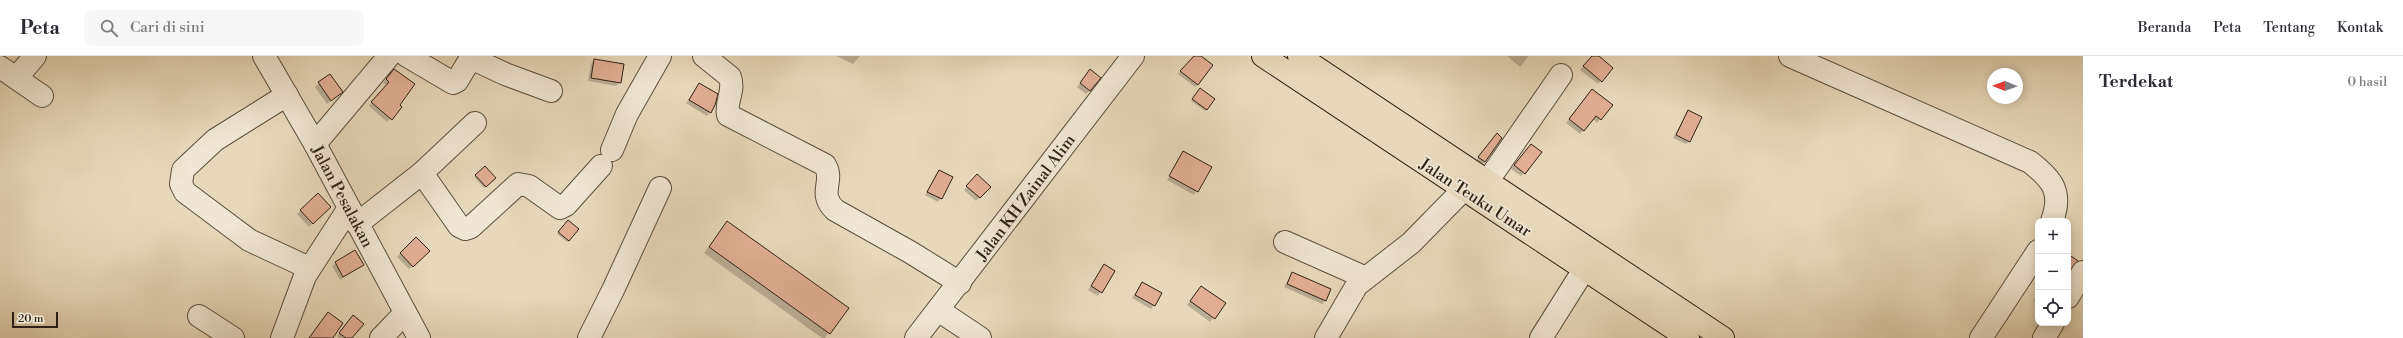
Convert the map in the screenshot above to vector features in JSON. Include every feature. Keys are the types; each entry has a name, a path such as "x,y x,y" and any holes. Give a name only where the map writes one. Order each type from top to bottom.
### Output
{"main road":[{"name":"Jalan Teuku Umar","path":"1263,56 1463,190 1535,225 1723,338"},
{"name":"Jalan Teuku Umar","path":"1302,57 1487,182 1585,268 1688,338"}],"street":[{"path":"35,56 8,72 42,96"},
{"name":"Jalan Pesalakan","path":"265,56 315,144 419,338"},
{"path":"315,144 389,56"},
{"path":"407,56 448,82 453,83 457,81 471,57 505,74 550,91"},
{"path":"422,173 459,226 465,229 471,227 518,184 529,186 560,208 566,205 607,158 627,114 660,56"},
{"path":"704,56 730,77 732,90 727,108 728,115 825,165 828,175 826,196 828,203 835,210 910,252 960,283"},
{"name":"Jalan KH Zainal Alim","path":"916,338 960,283 1133,56"},
{"path":"1790,56 2030,162 2046,175 2054,184 2056,192 2056,212 2053,218"},
{"path":"1487,182 1561,75"},
{"path":"287,95 215,140 183,170 181,184 185,192 249,240 309,268"},
{"path":"282,338 309,268 353,216 422,173 475,123"},
{"path":"589,338 660,188"},
{"path":"1326,338 1350,294 1366,278 1411,243 1463,190"},
{"path":"1285,242 1366,278"},
{"path":"1981,338 2036,254"},
{"path":"1541,338 1585,268"},
{"path":"2071,292 2083,272"},
{"path":"938,310 980,338"},
{"path":"381,338 405,313"},
{"path":"199,316 233,338"},
{"path":"2044,338 2051,326"}],"building":[{"path":"1194,56 1201,56 1213,65 1198,85 1180,71"},
{"path":"1592,56 1599,56 1613,68 1602,82 1583,66"},
{"path":"594,59 624,64 621,83 591,78"},
{"path":"394,69 415,84 400,105 402,107 392,120 371,102 389,82 386,79"},
{"path":"1090,69 1101,78 1090,91 1080,83"},
{"path":"330,74 343,92 331,101 318,82"},
{"path":"699,83 718,94 711,113 689,100"},
{"path":"1200,88 1215,99 1207,110 1192,99"},
{"path":"1592,89 1613,105 1601,120 1596,116 1584,131 1569,119"},
{"path":"1688,110 1702,117 1690,142 1676,135"},
{"path":"1497,133 1502,138 1485,162 1478,157"},
{"path":"1531,144 1542,152 1525,174 1514,165"},
{"path":"1183,151 1212,167 1198,192 1169,176"},
{"path":"485,166 496,178 486,187 475,175"},
{"path":"939,170 953,177 942,199 927,192"},
{"path":"977,174 991,187 980,198 966,186"},
{"path":"318,193 331,207 313,224 300,210"},
{"path":"568,220 579,229 569,241 558,232"},
{"path":"727,221 849,308 830,334 709,247"},
{"path":"416,237 430,251 413,267 400,253"},
{"path":"355,250 364,265 343,277 335,262"},
{"path":"2071,256 2078,261 2071,269"},
{"path":"1104,264 1115,271 1102,293 1091,286"},
{"path":"1292,272 1331,289 1326,301 1287,284"},
{"path":"1142,282 1162,293 1155,306 1135,295"},
{"path":"1201,286 1226,303 1215,319 1190,301"},
{"path":"328,312 343,323 333,338 309,338"},
{"path":"353,315 364,324 352,338 346,338 339,333"}]}
